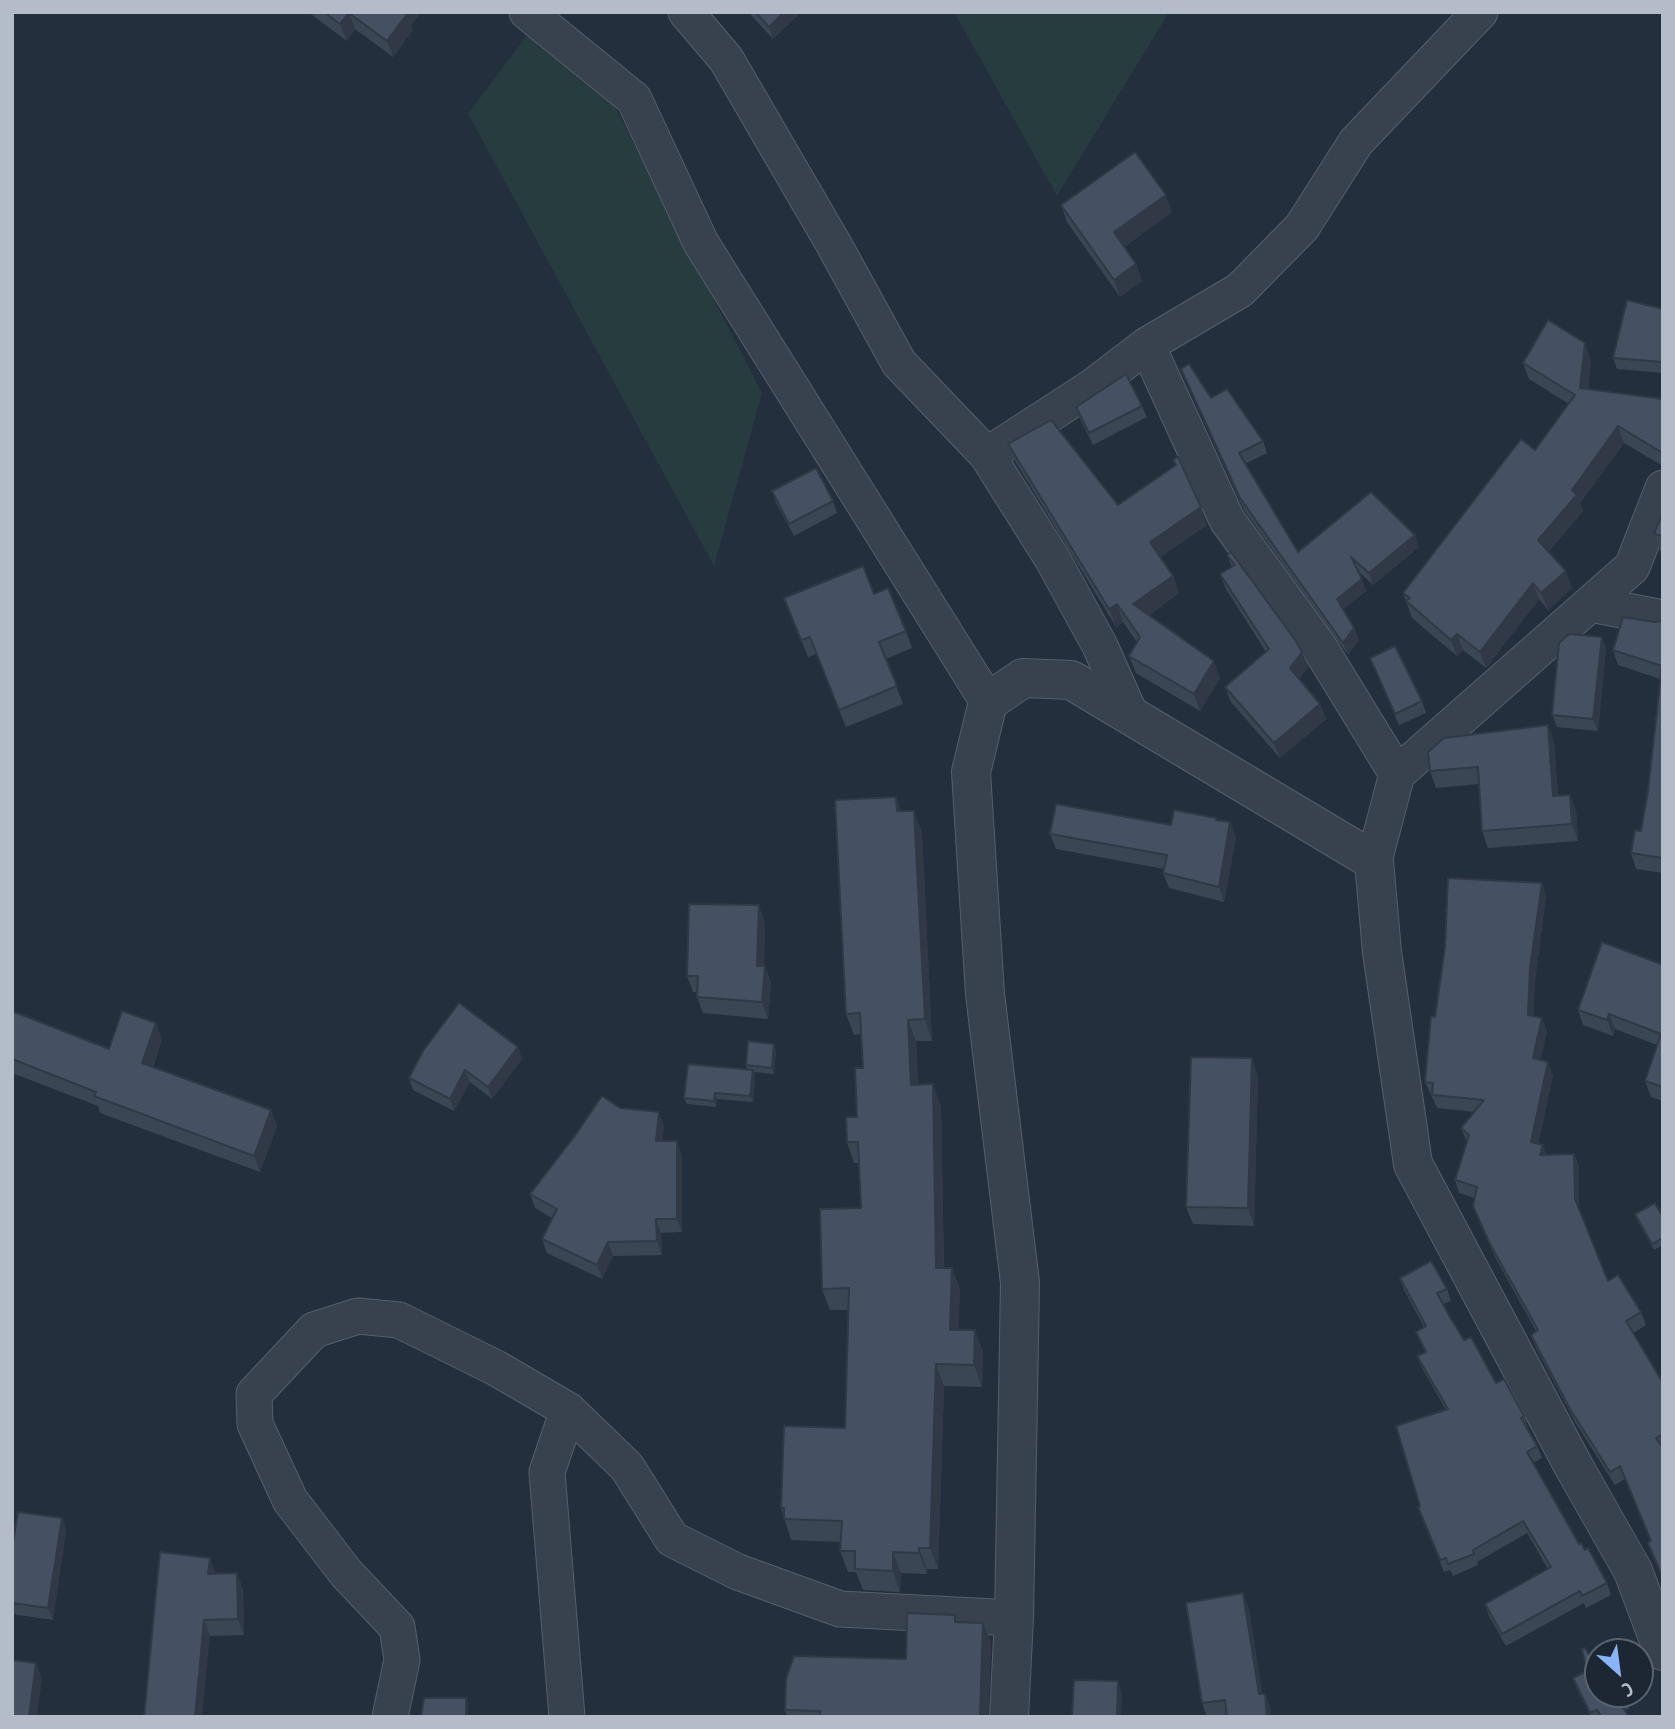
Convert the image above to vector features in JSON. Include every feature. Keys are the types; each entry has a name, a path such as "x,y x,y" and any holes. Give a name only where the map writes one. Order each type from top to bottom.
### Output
{"street":[{"path":"527,12 635,99 701,243 988,702"},
{"path":"687,12 726,59 899,363 987,455 1100,646 1131,716"},
{"path":"987,455 1091,387 1147,345 1240,290 1302,227 1356,142 1480,12"},
{"path":"1147,345 1227,520 1318,645 1397,775"},
{"path":"1663,488 1632,567 1397,775 1374,861 1381,952 1413,1164 1574,1467 1633,1571 1663,1651"},
{"path":"1591,604 1663,618"},
{"path":"1009,1717 1014,1618 1020,1283 985,993 971,772 988,702 1023,678 1072,680 1374,861"},
{"path":"390,1717 402,1660 397,1627 346,1573 290,1500 256,1424 254,1394 314,1331 358,1317 398,1320 496,1368 568,1410 627,1467 672,1539 738,1572 840,1609 1014,1618"},
{"path":"567,1717 547,1472 568,1410"}],"green space":[{"path":"954,12 1169,12 1057,196"},
{"path":"528,34 612,101 762,393 714,566 468,114"}],"building":[{"path":"324,12 407,14 387,41 349,13 340,24"},
{"path":"755,12 784,12 769,27"},
{"path":"1135,152 1166,195 1114,232 1136,264 1114,280 1061,205"},
{"path":"1627,300 1663,309 1663,362 1613,358"},
{"path":"1548,320 1585,343 1580,388 1663,399 1663,453 1618,426 1572,490 1577,495 1538,540 1566,571 1541,593 1533,583 1480,652 1457,634 1451,640 1406,601 1410,598 1403,593 1521,439 1535,450 1575,395 1523,363"},
{"path":"1189,364 1211,398 1227,389 1263,441 1239,453 1298,552 1371,492 1415,535 1369,573 1351,557 1362,579 1337,599 1354,628 1343,643 1240,498 1181,369"},
{"path":"1126,374 1142,406 1089,433 1076,407"},
{"path":"1051,420 1118,505 1176,465 1173,460 1178,457 1201,507 1150,542 1173,576 1133,604 1214,661 1194,694 1129,656 1140,637 1117,604 1109,609 1008,444"},
{"path":"816,468 833,501 789,524 772,491"},
{"path":"1663,512 1663,536 1654,534"},
{"path":"1231,552 1296,641 1302,652 1290,668 1320,704 1274,743 1225,687 1269,649 1220,574 1235,565 1227,555"},
{"path":"863,566 874,594 888,588 906,631 879,642 897,686 839,710 810,637 801,640 784,598"},
{"path":"1623,617 1663,621 1663,858 1631,853 1635,830 1641,831 1648,791 1662,666 1613,650"},
{"path":"1569,634 1602,637 1593,719 1552,715 1559,643"},
{"path":"1395,646 1422,701 1395,714 1370,658"},
{"path":"1548,725 1553,796 1570,795 1572,824 1482,831 1478,767 1430,771 1428,752 1444,738"},
{"path":"896,797 897,811 914,811 925,1019 908,1020 911,1085 933,1084 936,1268 952,1268 950,1330 975,1330 974,1365 936,1364 930,1548 919,1548 919,1553 893,1552 893,1571 855,1569 855,1551 840,1551 842,1521 784,1519 784,1508 781,1508 784,1426 845,1428 849,1288 822,1289 820,1209 861,1208 858,1142 847,1142 846,1117 857,1117 855,1068 863,1068 860,1013 846,1014 835,800"},
{"path":"1056,804 1171,825 1174,810 1230,822 1219,887 1163,873 1167,855 1050,834"},
{"path":"1448,878 1542,883 1530,968 1528,1015 1542,1018 1533,1058 1548,1062 1531,1142 1543,1145 1540,1155 1574,1154 1575,1199 1608,1281 1618,1275 1641,1312 1626,1321 1663,1383 1663,1434 1656,1438 1663,1448 1663,1578 1620,1466 1610,1472 1570,1409 1531,1335 1538,1330 1490,1244 1473,1206 1477,1187 1455,1180 1469,1135 1461,1128 1484,1100 1432,1095 1433,1083 1425,1082 1431,1016 1435,1017 1445,947"},
{"path":"689,904 759,905 757,966 765,966 762,1002 697,997 698,976 687,976"},
{"path":"1602,942 1661,964 1663,958 1663,1087 1645,1081 1661,1034 1609,1014 1607,1020 1578,1010"},
{"path":"459,1003 518,1047 488,1087 465,1070 450,1099 409,1078 423,1051"},
{"path":"12,1011 109,1049 122,1011 156,1023 142,1063 271,1110 254,1156 94,1096 96,1092 12,1059"},
{"path":"748,1041 774,1044 772,1068 746,1065"},
{"path":"1191,1057 1252,1058 1248,1208 1186,1207"},
{"path":"688,1064 753,1070 750,1096 715,1093 714,1101 684,1098"},
{"path":"602,1096 620,1108 659,1112 656,1141 677,1141 677,1219 656,1219 657,1241 608,1242 597,1265 542,1239 557,1209 530,1194"},
{"path":"1655,1203 1663,1217 1663,1238 1652,1244 1635,1214"},
{"path":"1431,1261 1447,1289 1437,1293 1451,1319 1464,1340 1471,1337 1496,1383 1504,1379 1537,1446 1527,1452 1579,1544 1581,1543 1585,1550 1588,1548 1607,1583 1582,1596 1580,1591 1502,1634 1485,1604 1551,1567 1523,1521 1473,1550 1474,1554 1448,1564 1446,1558 1440,1560 1418,1507 1420,1506 1396,1426 1448,1409 1417,1356 1426,1352 1416,1332 1426,1326 1400,1278"},
{"path":"18,1512 62,1518 48,1608 12,1603 12,1548"},
{"path":"160,1552 210,1558 208,1574 237,1573 238,1619 204,1620 195,1717 144,1717"},
{"path":"1243,1593 1259,1694 1265,1694 1267,1717 1227,1717 1225,1700 1202,1703 1186,1603"},
{"path":"907,1613 955,1615 955,1622 983,1623 980,1717 820,1717 820,1711 785,1710 786,1679 794,1656 906,1659"},
{"path":"12,1660 36,1663 29,1717 12,1717"},
{"path":"1584,1672 1584,1701 1573,1678"},
{"path":"1074,1680 1118,1681 1117,1717 1072,1717"},
{"path":"424,1698 466,1698 466,1717 421,1717"},
{"path":"1588,1708 1623,1708 1629,1717 1602,1717 1597,1710 1590,1713"}]}
